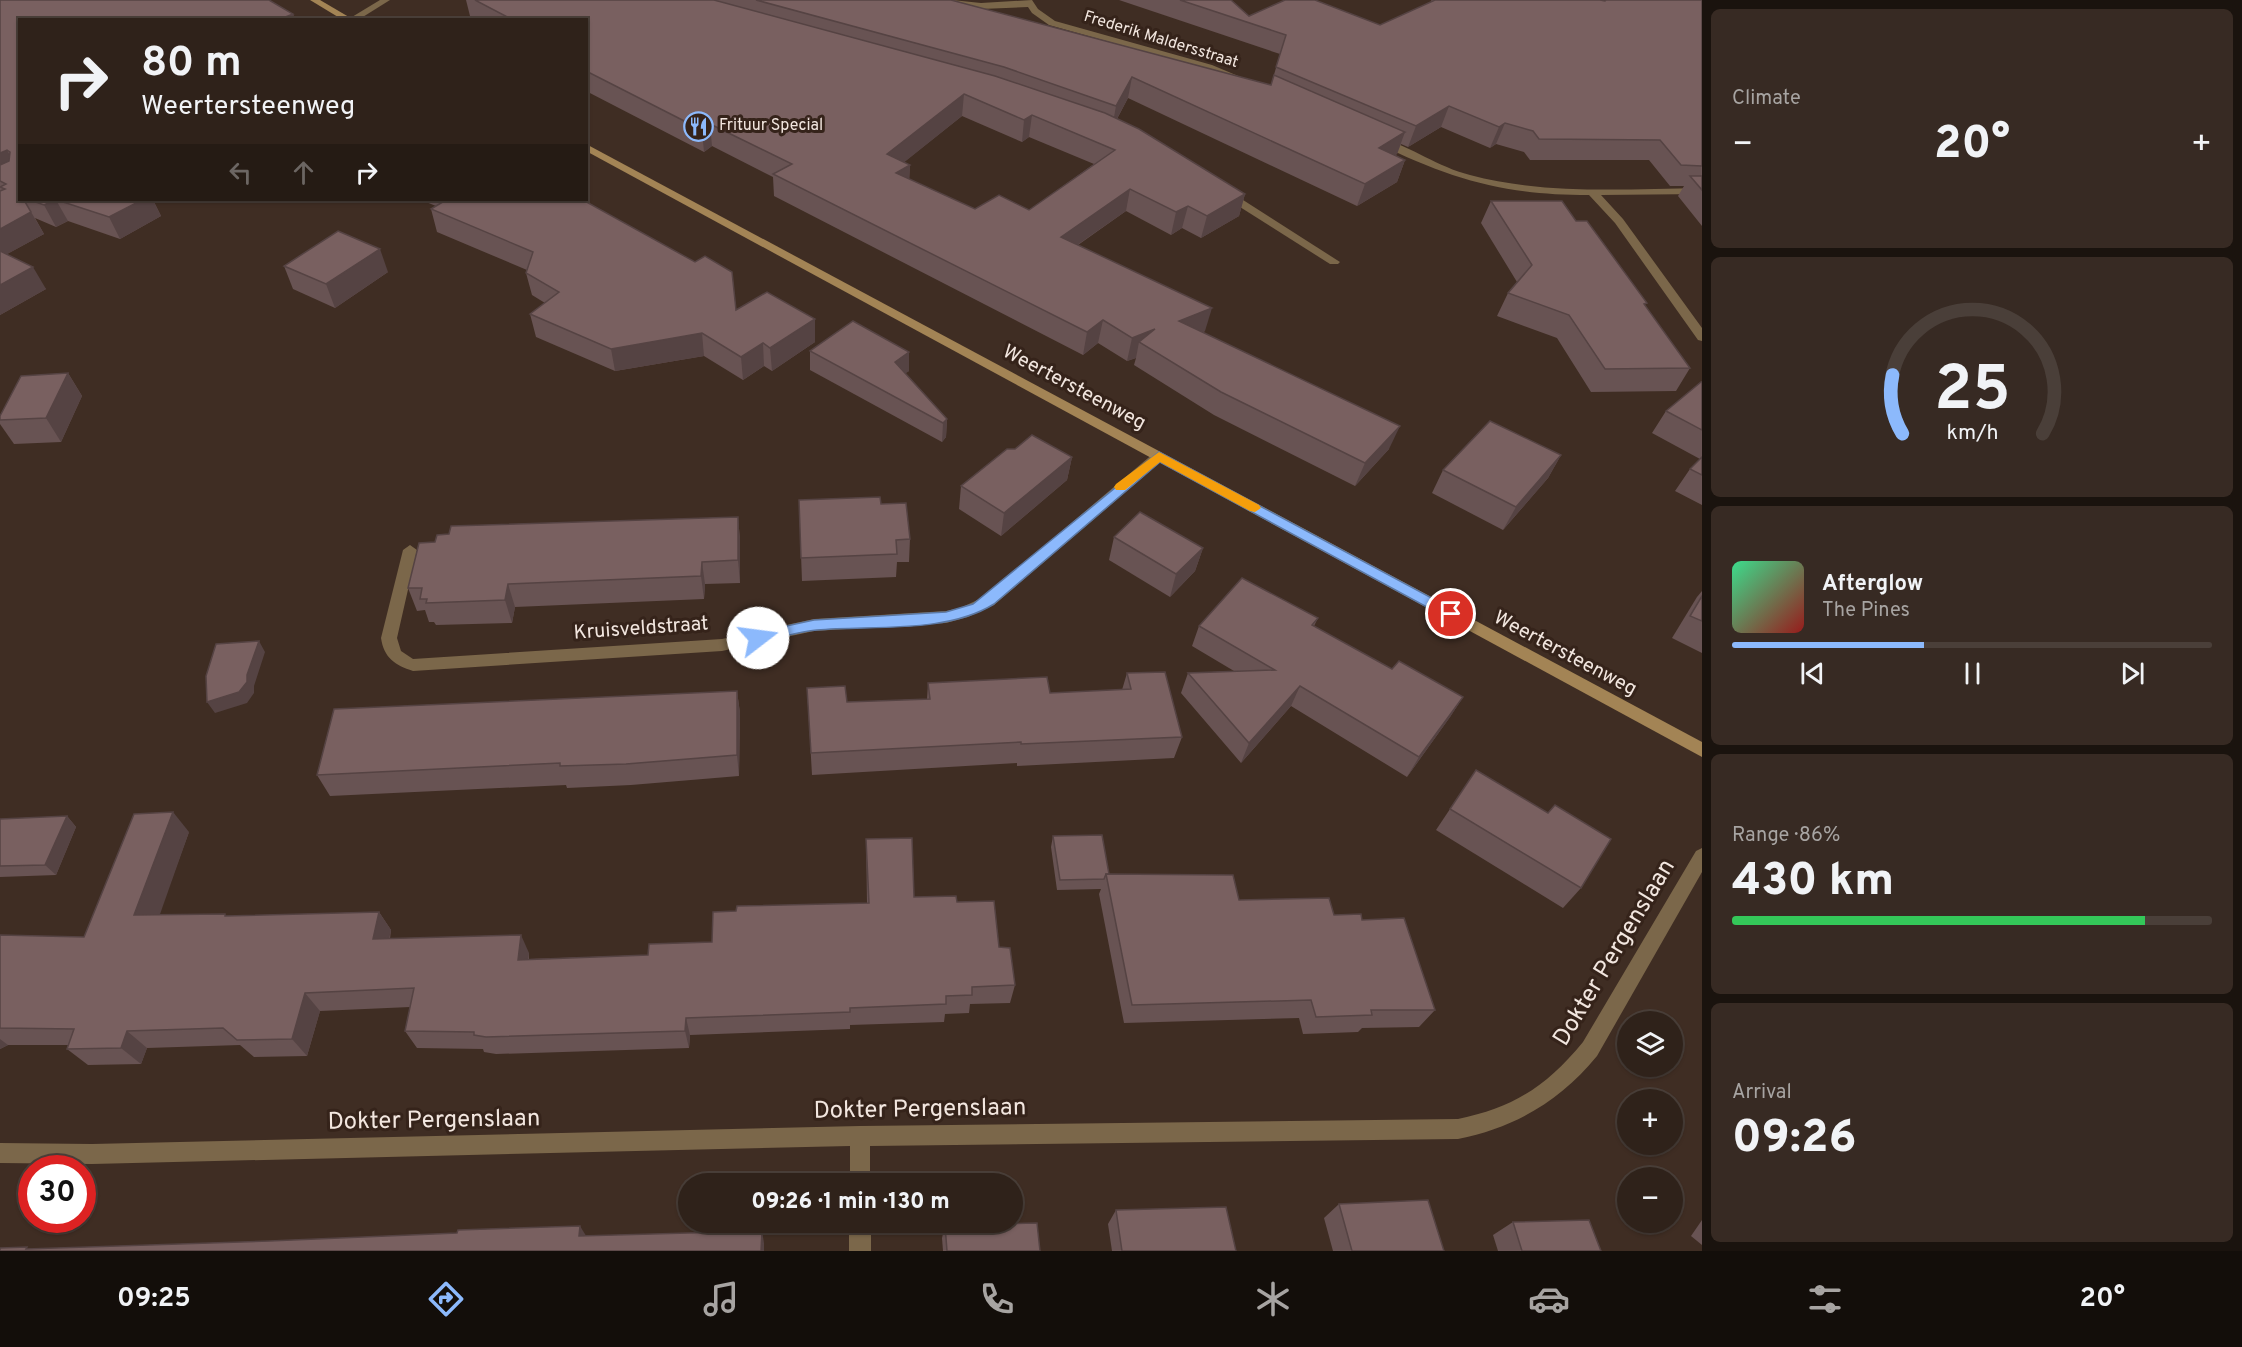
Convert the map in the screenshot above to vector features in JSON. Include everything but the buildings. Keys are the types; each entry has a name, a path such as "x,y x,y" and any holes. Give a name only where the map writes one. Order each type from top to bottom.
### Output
{"main road":[{"path":"314,0 346,18"},
{"name":"Weertersteenweg","path":"588,148 1702,750"}],"street":[{"path":"354,18 386,0"},
{"name":"Frederik Maldersstraat","path":"956,0 981,6 1029,2 1035,11 1052,23 1209,67 1249,83"},
{"path":"1370,136 1463,177 1512,188 1592,192 1702,191"},
{"path":"1213,186 1334,262"},
{"path":"1592,192 1618,221 1702,337"},
{"name":"Kruisveldstraat","path":"410,550 389,638 390,648 395,656 402,662 413,665 722,645 814,625 946,617 977,608 989,601 1159,456"},
{"name":"Dokter Pergenslaan","path":"0,1154 92,1154 860,1136 1458,1129 1484,1125 1533,1104 1575,1070 1590,1049 1702,856"},
{"path":"860,1136 860,1173"},
{"path":"860,1233 860,1251"}],"slow traffic":[{"path":"1120,487 1159,456 1255,508"}],"place":[{"name":"Frituur Special","path":"698,126"}],"route":[{"path":"758,638 792,628 946,617 963,614 977,608 989,601 1159,456 1451,614"}]}
